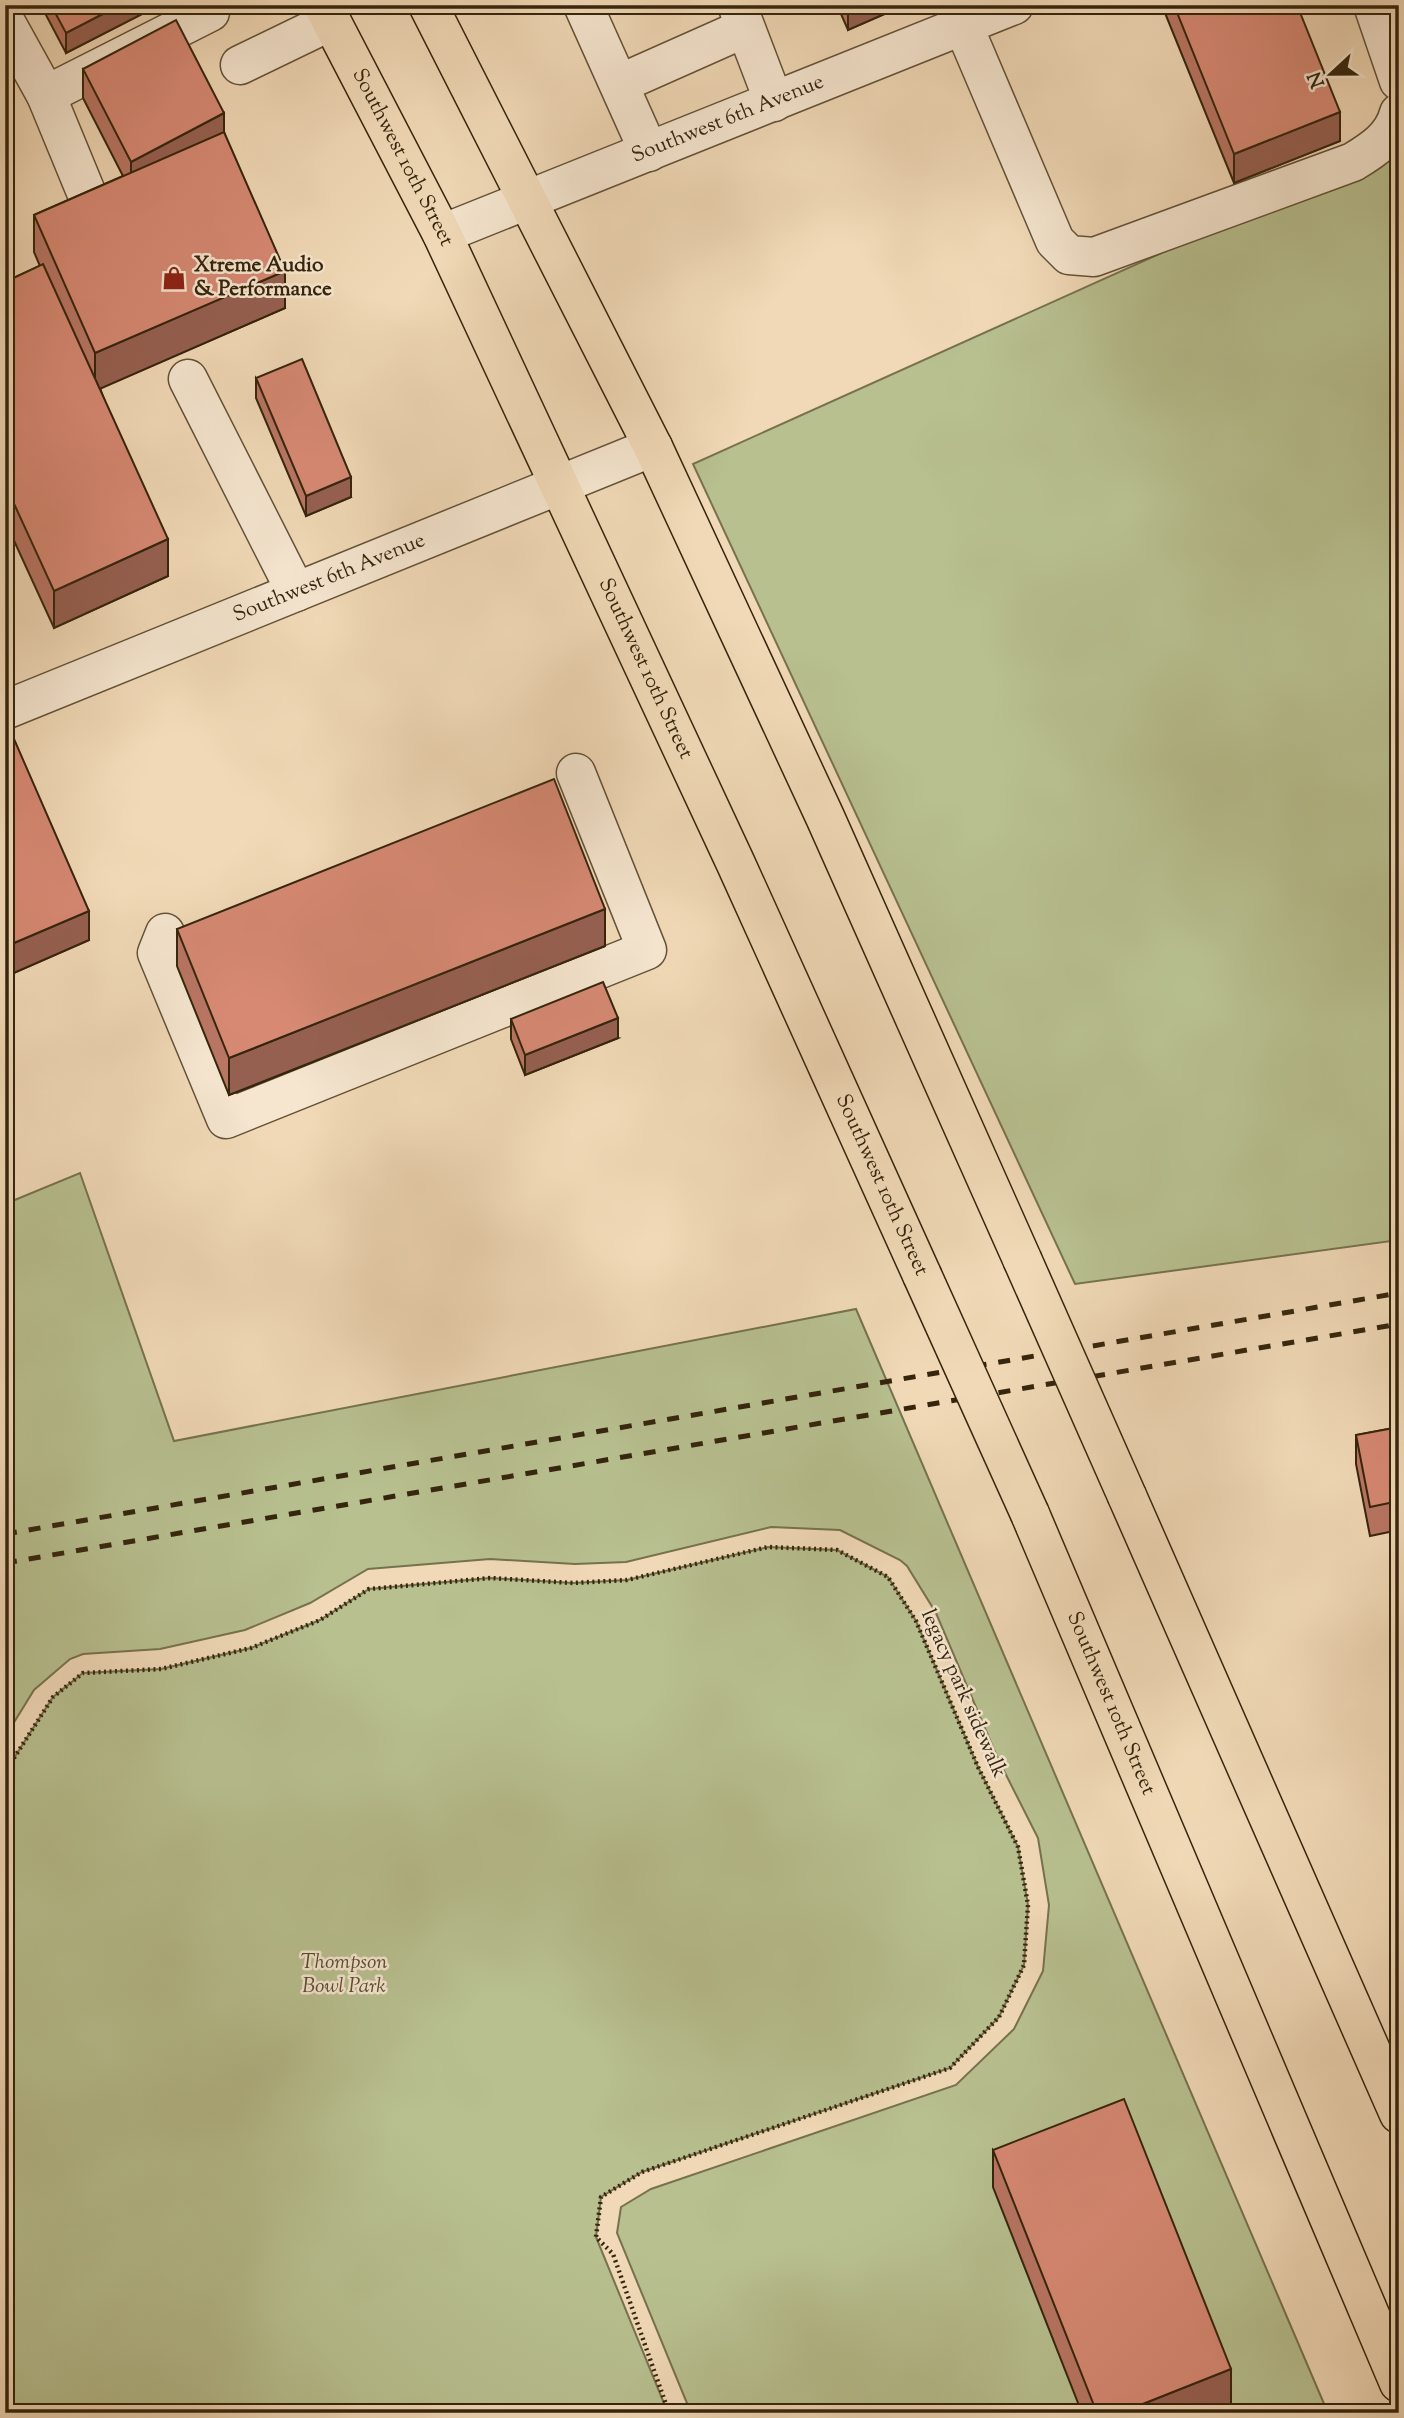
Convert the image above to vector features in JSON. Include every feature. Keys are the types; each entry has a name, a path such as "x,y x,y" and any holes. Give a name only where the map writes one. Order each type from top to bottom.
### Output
{"main road":[{"path":"428,5 530,200 653,447 825,817 1399,2114"},
{"name":"Southwest 10th Street","path":"327,13 442,234 922,1275 1030,1514 1399,2383"}],"street":[{"path":"22,5 5,21 46,94 86,192"},
{"path":"46,94 209,12 211,5"},
{"path":"583,5 649,152"},
{"name":"Southwest 6th Avenue","path":"442,234 1014,5"},
{"path":"1373,5 1399,81"},
{"path":"240,65 327,13"},
{"path":"619,84 741,17 774,102"},
{"path":"963,25 1055,241 1069,255 1094,257 1353,162 1378,147 1396,123 1399,113"},
{"path":"188,379 296,592"},
{"name":"Southwest 6th Avenue","path":"5,710 653,447"},
{"path":"165,933 157,953 226,1119 647,950 576,773"}],"path":[{"name":"legacy park sidewalk","path":"5,1772 53,1697 83,1673 161,1668 251,1648 320,1620 369,1589 490,1578 573,1583 627,1580 768,1547 837,1550 888,1577 916,1621 978,1767 1018,1847 1028,1905 1024,1965 999,2017 950,2068 642,2172 601,2197 596,2237 613,2254 668,2413"}],"green space":[{"path":"1399,146 1399,1240 1075,1284 693,464"},
{"path":"80,1173 174,1441 856,1309 1328,2413 691,2413 617,2233 621,2207 651,2189 956,2085 1014,2029 1043,1971 1049,1905 1038,1838 998,1759 936,1613 907,1566 900,1560 840,1530 771,1527 626,1562 575,1564 490,1559 368,1569 310,1603 245,1630 160,1649 83,1654 70,1659 34,1690 5,1737 5,1204"},
{"name":"Thompson Bowl Park","path":"768,1547 837,1550 888,1577 916,1621 978,1767 1018,1847 1028,1905 1024,1965 999,2017 950,2068 642,2172 601,2197 596,2237 668,2413 5,2413 5,1772 53,1697 83,1673 161,1669 251,1648 320,1620 369,1589 490,1578 573,1583 627,1580"}],"building":[{"path":"51,5 120,5 66,33"},
{"path":"1174,5 1297,5 1340,112 1234,154"},
{"path":"176,20 224,113 131,162 83,69"},
{"path":"224,132 285,271 95,353 34,215"},
{"path":"43,264 168,539 54,591 5,484 5,282"},
{"path":"302,359 351,477 306,496 256,378"},
{"path":"14,739 89,911 7,946 5,743"},
{"path":"554,779 605,909 229,1058 177,929"},
{"path":"603,982 618,1018 525,1055 511,1019"},
{"path":"1399,1427 1399,1501 1370,1507 1356,1435"},
{"path":"1124,2099 1231,2369 1120,2413 1097,2413 993,2150"}],"railway":[{"path":"5,1534 1399,1293"},
{"path":"5,1563 1399,1324"}],"place":[{"name":"Xtreme Audio & Performance","path":"174,278"}]}
